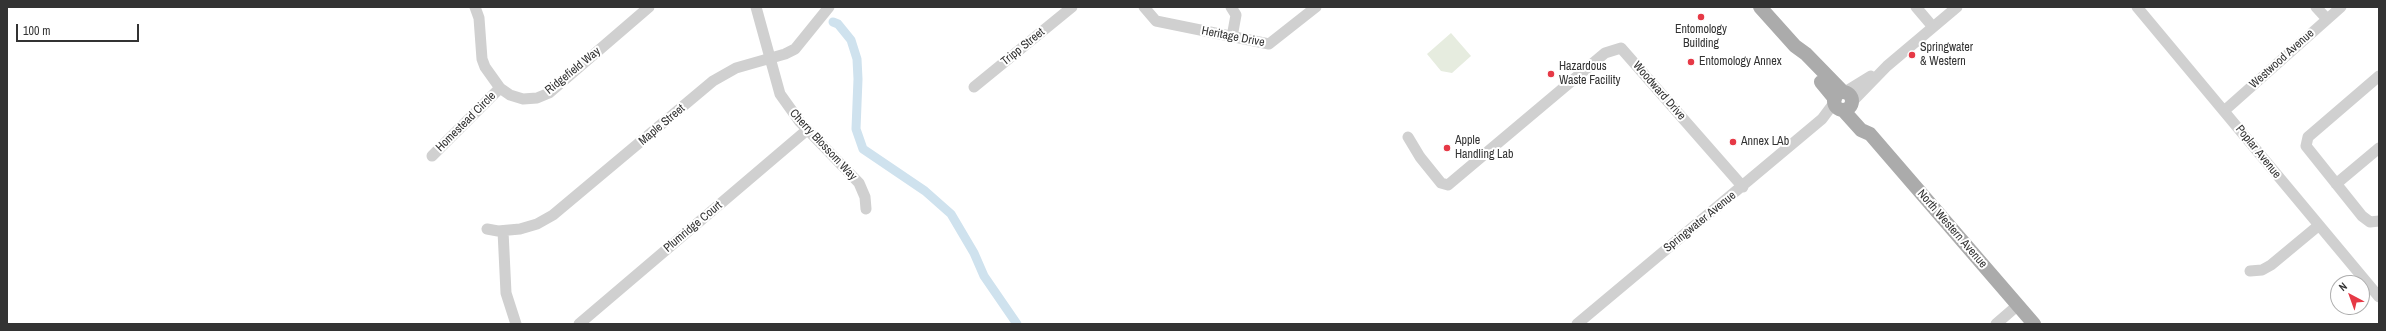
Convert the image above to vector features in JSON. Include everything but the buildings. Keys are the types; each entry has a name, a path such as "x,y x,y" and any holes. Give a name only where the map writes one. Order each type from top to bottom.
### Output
{"main road":[{"name":"North Western Avenue","path":"1760,7 1795,46 1801,59 1868,125 1870,134 2034,324"}],"street":[{"path":"475,7 479,18 482,59 500,88"},
{"name":"Ridgefield Way","path":"500,88 510,95 523,98 537,98 549,93 649,7"},
{"path":"756,7 770,58"},
{"name":"Maple Street","path":"487,229 502,231 526,227 553,215 713,81 736,68 795,49 829,7"},
{"name":"Tripp Street","path":"974,87 1072,7"},
{"name":"Heritage Drive","path":"1144,7 1156,21 1266,44 1272,43 1316,7"},
{"path":"1231,7 1236,15 1232,37"},
{"path":"1916,7 1933,27"},
{"name":"Springwater Avenue","path":"1577,324 1957,7"},
{"name":"Poplar Avenue","path":"2137,7 2318,226 2379,297"},
{"path":"2316,7 2327,19"},
{"name":"Westwood Avenue","path":"2224,111 2341,7"},
{"name":"Woodward Drive","path":"1408,138 1420,157 1441,183 1448,185 1605,53 1621,48 1743,187"},
{"name":"Cherry Blossom Way","path":"770,58 780,94 785,105 807,130 859,183 865,197 866,208"},
{"path":"2379,76 2308,137 2306,146 2362,216 2370,222 2379,221"},
{"name":"Homestead Circle","path":"432,156 500,88"},
{"name":"Plumridge Court","path":"579,324 807,130"},
{"path":"2336,184 2379,148"},
{"path":"2250,271 2262,270 2271,265 2318,226"},
{"path":"502,231 506,293 516,324"},
{"path":"1996,324 2018,305"}],"shaded area":[{"path":"1451,33 1471,56 1452,73 1441,71 1427,54"}],"waterway":[{"path":"833,22 838,24 851,40 857,59 858,79 856,129 863,149 925,191 951,214 974,253 984,276 1017,324"}],"place":[{"name":"Entomology Building","path":"1701,17"},
{"name":"Springwater & Western","path":"1912,55"},
{"name":"Entomology Annex","path":"1691,62"},
{"name":"Hazardous Waste Facility","path":"1551,74"},
{"name":"Annex LAb","path":"1733,142"},
{"name":"Apple Handling Lab","path":"1447,148"}]}
